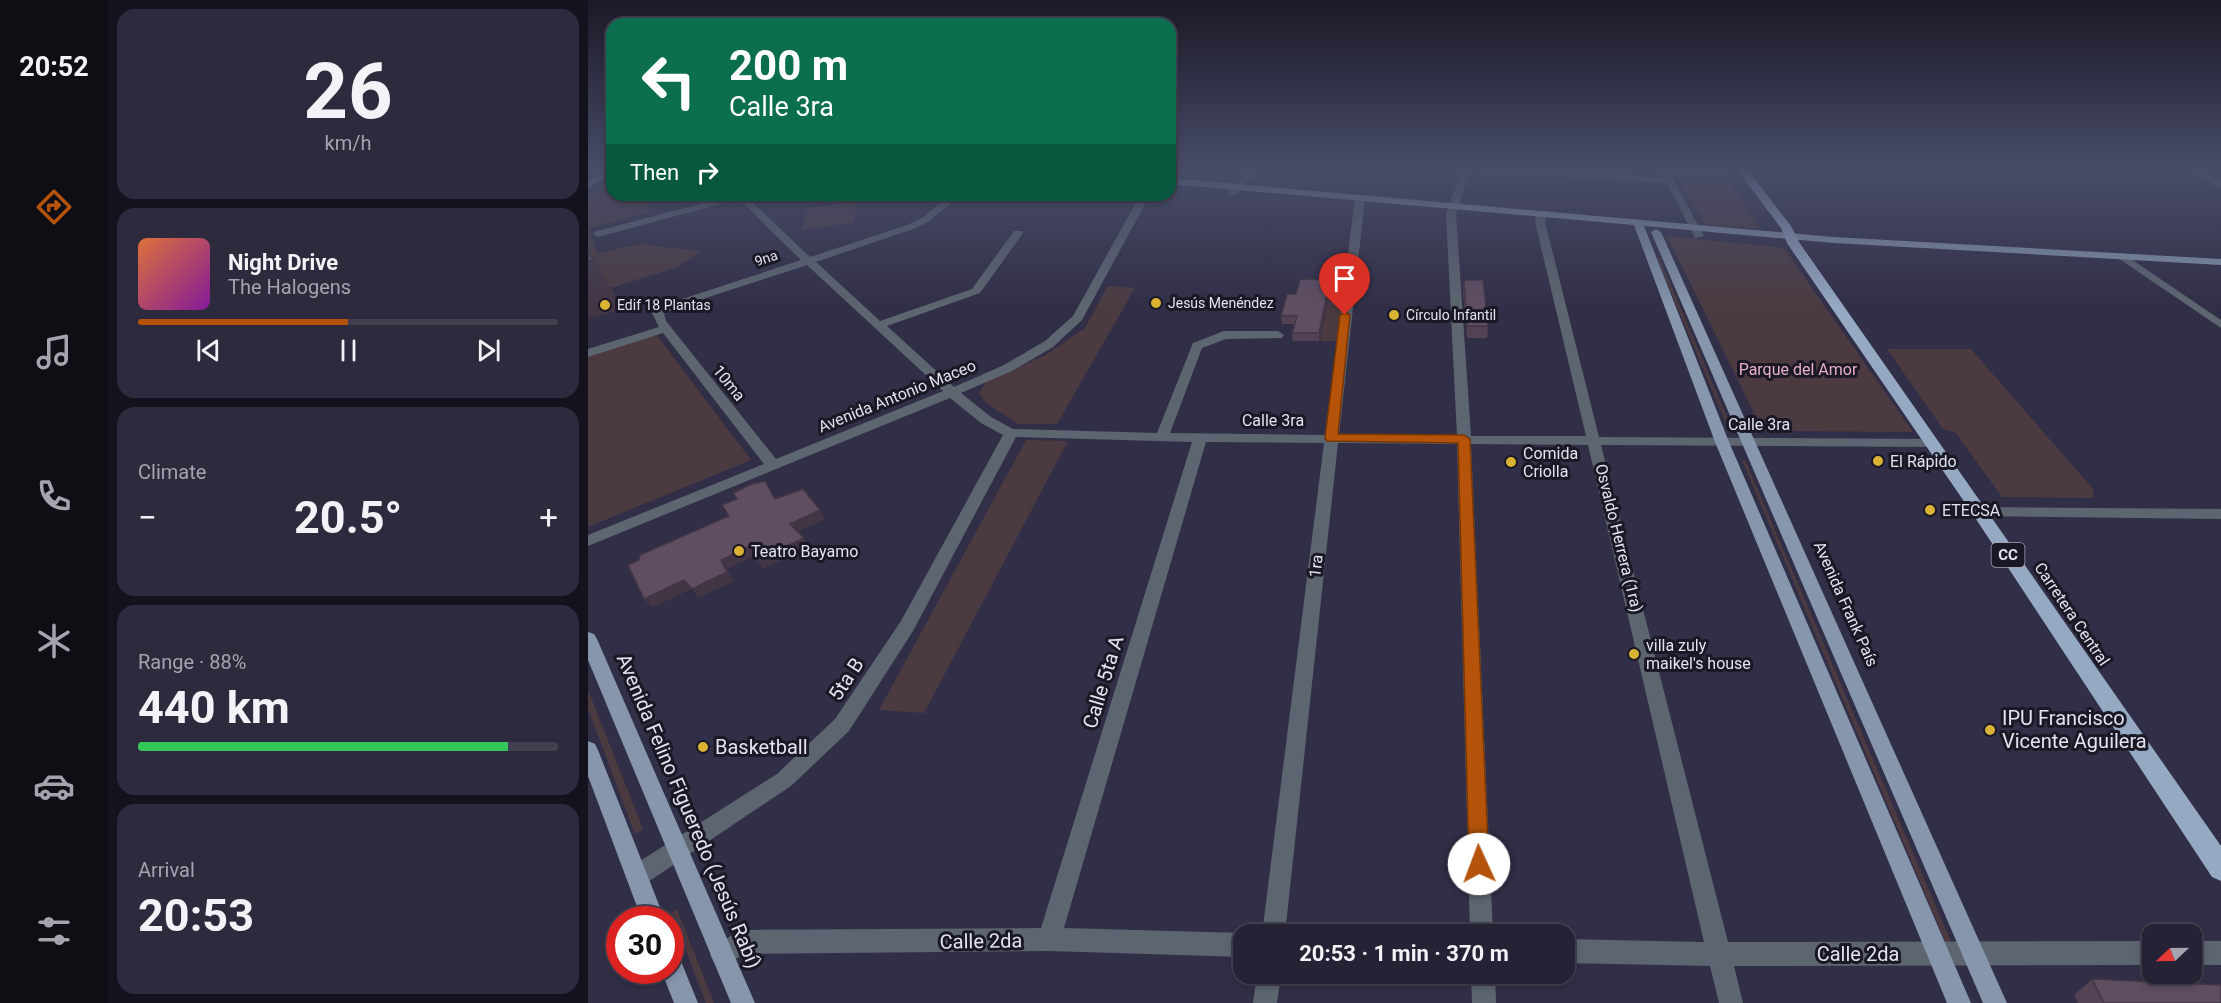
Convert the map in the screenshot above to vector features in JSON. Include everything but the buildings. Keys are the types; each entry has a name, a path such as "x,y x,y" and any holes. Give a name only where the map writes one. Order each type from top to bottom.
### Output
{"highway":[{"name":"Carretera Central","path":"1765,215 1774,227 1790,239 1980,512 2221,868"},
{"name":"Carretera Central","path":"1777,215 1787,228 1790,239"}],"main road":[{"path":"1505,215 1790,239 2221,262"},
{"path":"1647,227 1722,442 1959,1003"},
{"name":"Avenida Frank País","path":"1647,227 1750,442 1995,1003"},
{"name":"Avenida Felino Figueredo (Jesús Rabí)","path":"588,639 743,1003"},
{"path":"588,750 649,906"},
{"path":"679,984 686,1003"}],"street":[{"path":"598,234 672,215"},
{"name":"Calle 3ra","path":"762,215 806,260 953,392 999,429 1011,433 1200,438 1930,442"},
{"name":"9na","path":"662,325 658,313 674,305 910,227 930,215"},
{"name":"Avenida Antonio Maceo","path":"588,541 953,392 1008,368 1049,344 1078,318 1134,215"},
{"name":"1ra","path":"1275,924 1357,215"},
{"path":"1452,215 1464,439 1482,924"},
{"path":"1687,215 1696,232"},
{"name":"Osvaldo Herrera (1ra)","path":"1541,218 1731,1003"},
{"path":"879,325 976,291 1018,233"},
{"path":"2122,256 2221,325"},
{"name":"9na","path":"588,343 662,325"},
{"name":"9na","path":"588,353 662,325"},
{"name":"10ma","path":"662,325 773,465"},
{"path":"1162,437 1197,346 1224,335 1278,335"},
{"name":"5ta B","path":"637,876 784,780 842,725 907,626 1011,433"},
{"name":"Calle 5ta A","path":"1049,939 1200,438"},
{"path":"1980,512 2221,514"},
{"name":"Calle 2da","path":"722,955 740,942 1049,939 1233,945"},
{"name":"Calle 2da","path":"1575,951 1719,954 2142,953"},
{"path":"2202,953 2221,953"},
{"path":"1265,1003 1268,984"},
{"path":"1483,984 1484,1003"}],"green space":[{"path":"588,215 639,215 589,228 597,254 639,244 701,251 678,267 588,295"},
{"path":"806,215 855,215 853,223 801,230"},
{"path":"1699,215 1752,215 1762,229 1705,225"},
{"name":"Parque del Amor","path":"1667,236 1784,248 1913,432 1763,431"},
{"path":"1656,257 1659,257 1732,429 1728,428"},
{"path":"1108,286 1135,288 1057,424 1018,424 986,403 979,393 986,382 1044,356 1085,328"},
{"path":"1347,287 1341,341 1320,341 1331,288"},
{"path":"656,334 751,460 588,527 588,356"},
{"path":"1887,349 1971,349 2093,489 2093,498 2002,497 1955,432 1943,429"},
{"path":"1026,440 1068,441 924,713 879,710"},
{"path":"1742,460 1745,460 1953,946 1947,946"},
{"path":"588,690 643,829 635,834 588,709"},
{"path":"684,927 714,1003 706,1003 684,946"}],"place":[{"name":"Jesús Menéndez","path":"1156,303"},
{"name":"Edif 18 Plantas","path":"605,305"},
{"name":"Círculo Infantil","path":"1394,315"},
{"name":"El Rápido","path":"1878,461"},
{"name":"Comida Criolla","path":"1511,462"},
{"name":"ETECSA","path":"1930,510"},
{"name":"Teatro Bayamo","path":"739,551"},
{"name":"villa zuly maikel's house","path":"1634,654"},
{"name":"IPU Francisco Vicente Aguilera","path":"1990,730"},
{"name":"Basketball","path":"703,747"}],"route":[{"path":"1345,315 1331,438 1464,439 1479,864"}]}
